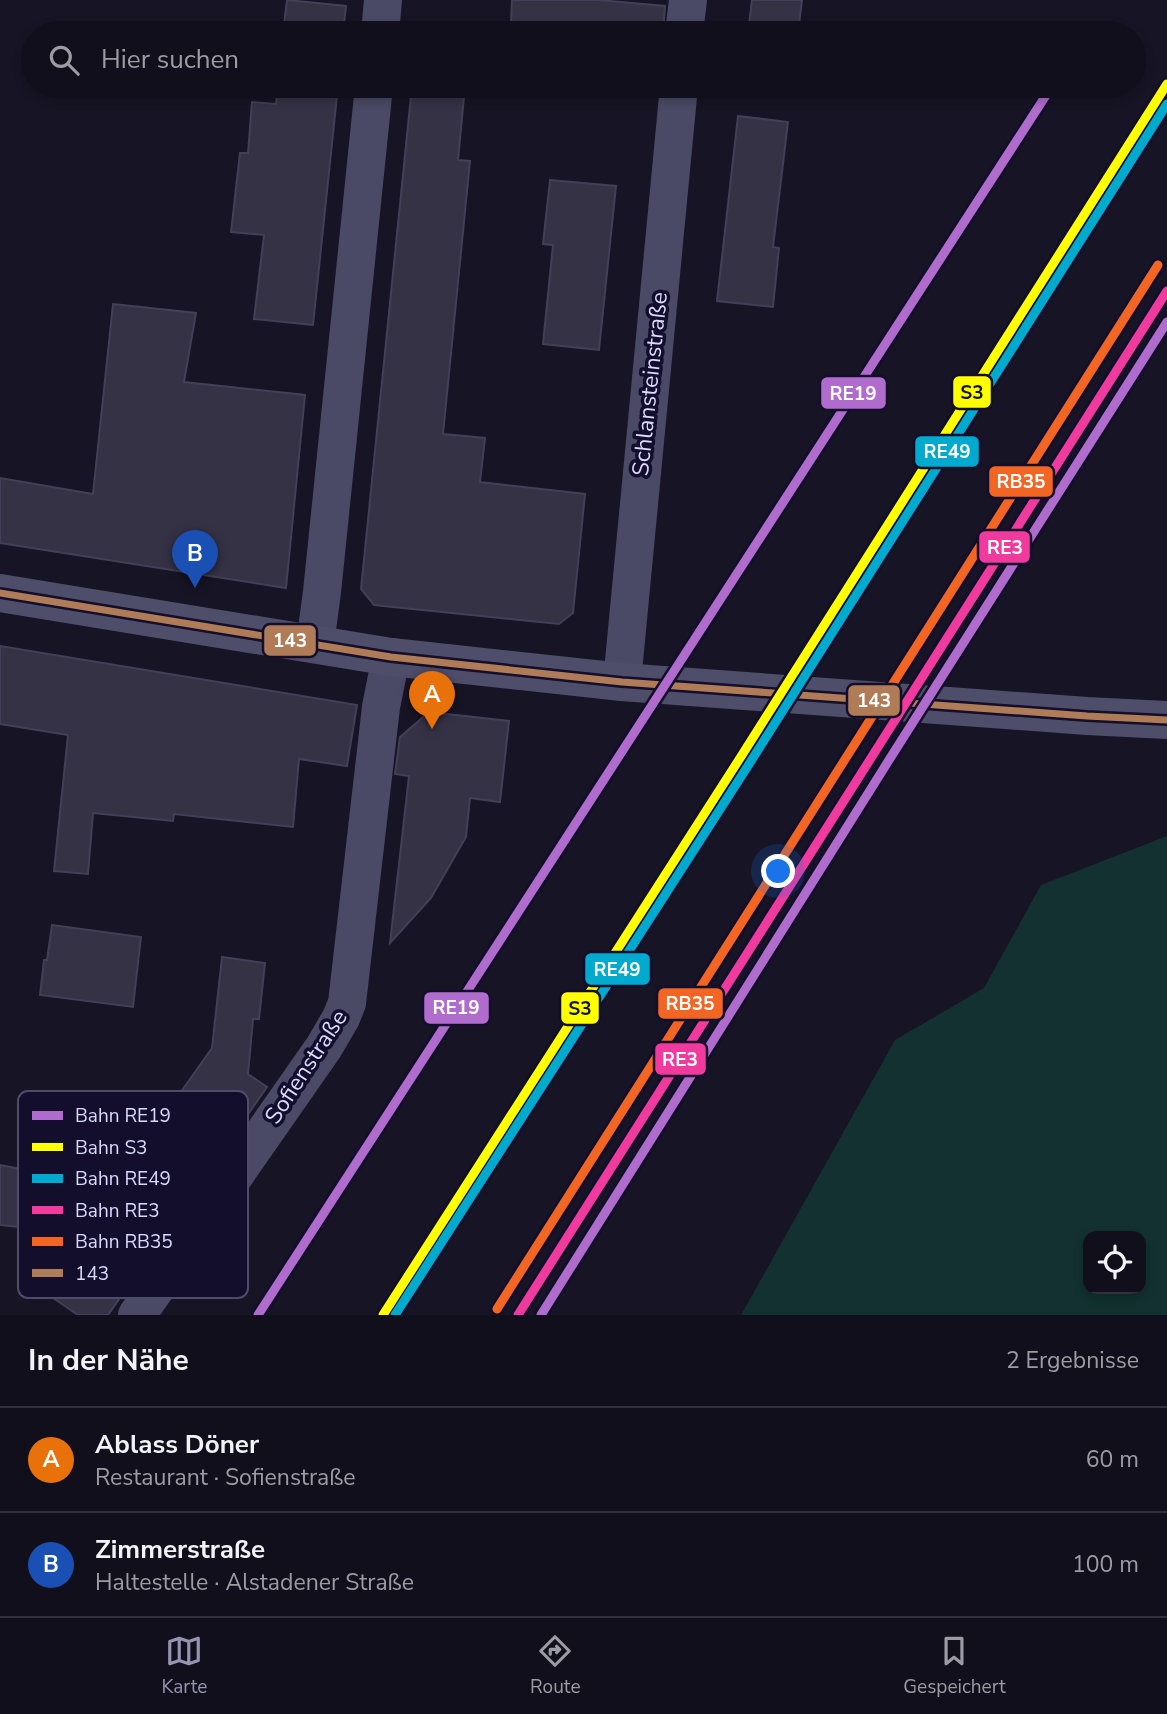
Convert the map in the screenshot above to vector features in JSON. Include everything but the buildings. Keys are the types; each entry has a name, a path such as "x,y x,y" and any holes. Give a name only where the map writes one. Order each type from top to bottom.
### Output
{"street":[{"path":"381,21 383,0"},
{"path":"685,21 688,0"},
{"path":"315,644 373,98"},
{"name":"Schlansteinstraße","path":"622,682 678,98"},
{"path":"0,593 391,657 622,682 1167,720"},
{"name":"Sofienstraße","path":"248,1156 324,1047 347,1003 381,708 391,657"},
{"name":"Sofienstraße","path":"137,1315 149,1298"}],"green space":[{"path":"1167,836 1167,1315 741,1315 895,1040 984,988 1041,885"}],"rail line":[{"name":"S3","path":"383,1315 1167,84"},
{"name":"RE19","path":"258,1315 1044,98"},
{"name":"RE49","path":"395,1315 751,761 1167,104"},
{"name":"RB35","path":"497,1309 1158,265"},
{"name":"RE3","path":"518,1315 1167,291"},
{"name":"RE19","path":"541,1315 1167,322"}],"transit line":[{"name":"143","path":"0,593 391,657 622,682 1167,720"}],"place":[{"name":"Zimmerstraße","path":"195,588"},
{"name":"Ablass Döner","path":"432,729"}]}
